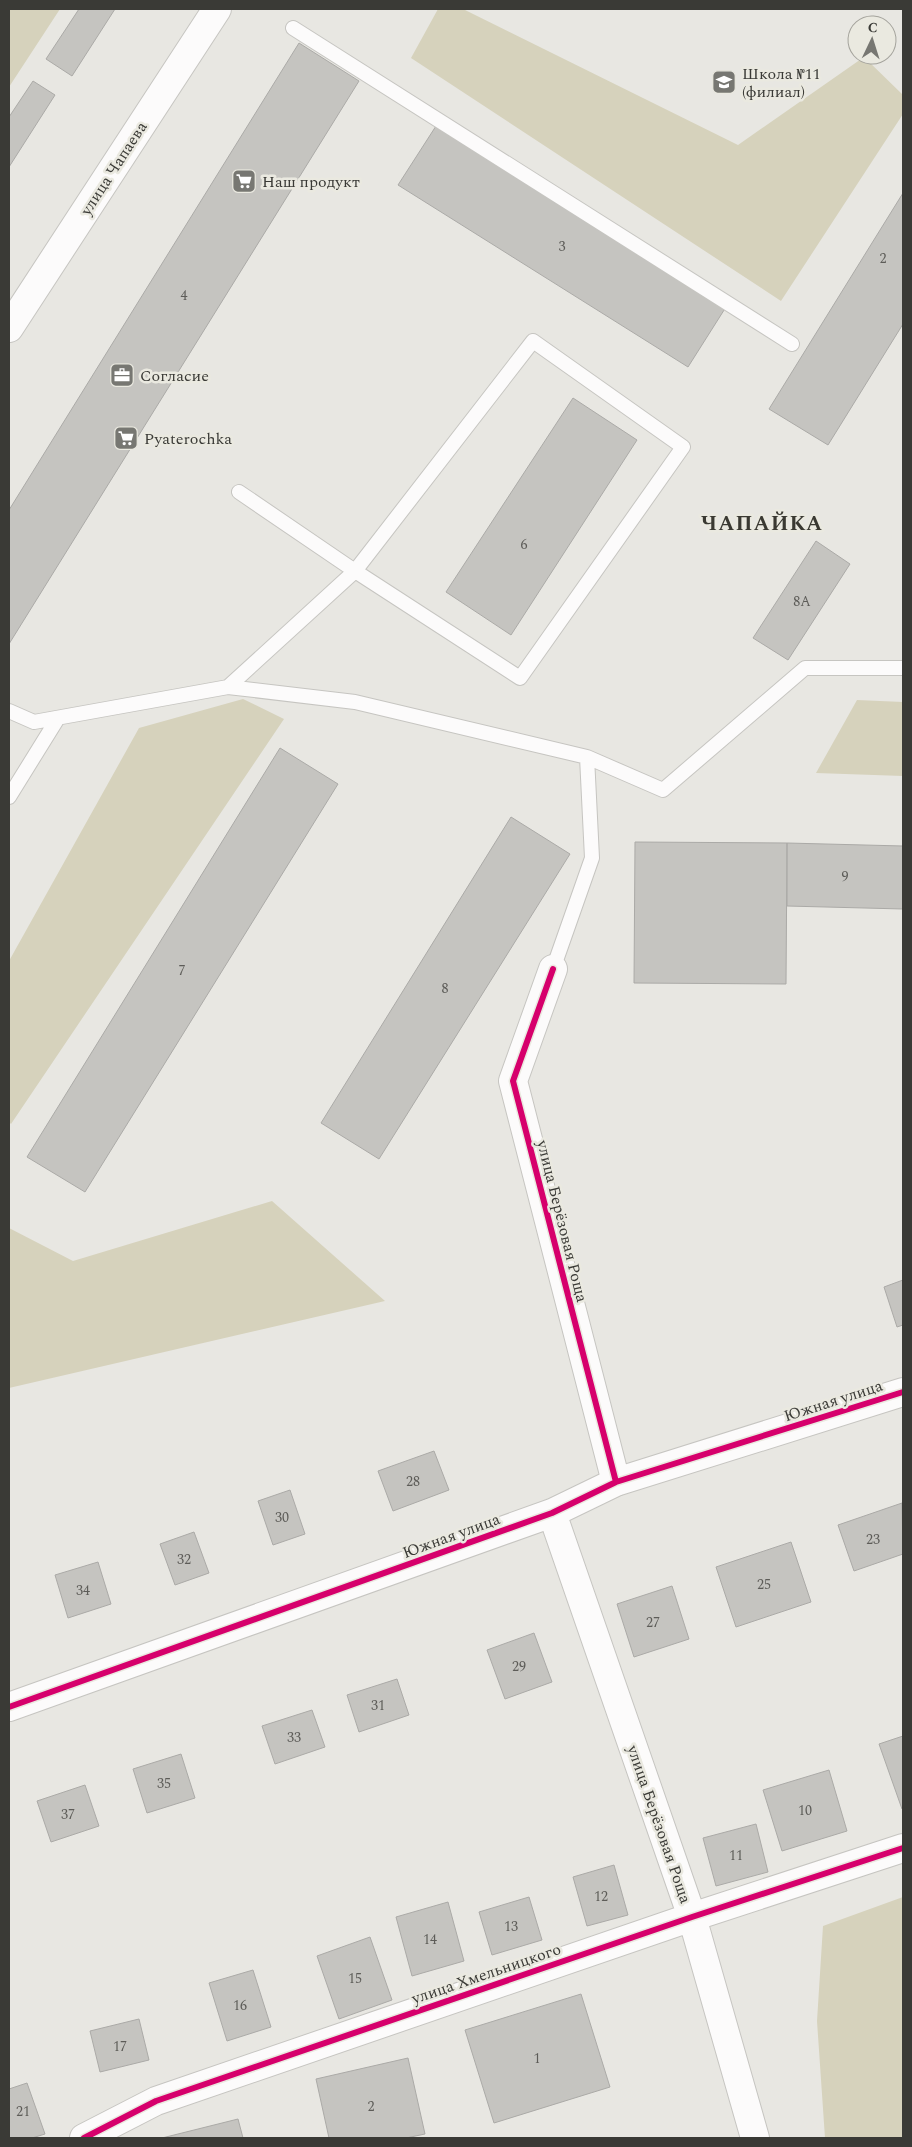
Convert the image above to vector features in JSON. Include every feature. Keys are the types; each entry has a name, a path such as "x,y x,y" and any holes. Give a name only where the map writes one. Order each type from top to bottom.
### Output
{"street":[{"name":"улица Чапаева","path":"9,328 217,9"},
{"name":"улица Берёзовая Роща","path":"553,970 513,1082 616,1482"},
{"name":"Южная улица","path":"9,1707 552,1513 616,1482 903,1392"},
{"name":"улица Берёзовая Роща","path":"552,1513 692,1917 755,2138"},
{"name":"улица Хмельницкого","path":"84,2138 156,2101 692,1917 903,1848"}],"lane":[{"path":"293,28 792,344"},
{"path":"228,687 355,571 533,341 683,447 520,678 355,571 239,492"},
{"path":"9,711 34,722 228,687 355,702 587,757 663,790 805,668 903,668"},
{"path":"9,796 58,718"},
{"path":"553,970 592,858 587,757"}],"shaded area":[{"path":"9,9 60,9 9,87"},
{"path":"438,9 463,9 738,145 853,65 872,65 903,95 903,114 781,301 411,58"},
{"path":"243,699 284,719 11,1124 9,1122 9,961 139,728"},
{"path":"857,700 903,702 903,776 816,773"},
{"path":"272,1201 385,1301 9,1388 9,1228 73,1261"},
{"path":"903,1897 903,2138 825,2138 817,2021 823,1926"}],"building":[{"path":"79,9 115,9 72,76 46,59"},
{"path":"299,43 359,81 9,644 9,510"},
{"path":"33,81 55,95 9,167 9,117"},
{"path":"436,126 726,307 688,367 398,185"},
{"path":"903,193 903,324 828,445 769,409"},
{"path":"573,398 637,440 511,635 446,592"},
{"path":"816,541 850,564 788,660 753,638"},
{"path":"280,748 338,784 85,1192 27,1157"},
{"path":"511,817 570,854 379,1159 321,1123"},
{"path":"635,842 787,843 786,984 634,983"},
{"path":"787,843 903,846 903,909 787,906"},
{"path":"903,1280 903,1325 897,1327 884,1287"},
{"path":"434,1451 449,1490 393,1511 378,1471"},
{"path":"290,1490 305,1534 273,1545 258,1501"},
{"path":"902,1503 903,1554 854,1571 838,1525"},
{"path":"194,1532 209,1573 175,1585 160,1544"},
{"path":"791,1542 811,1602 736,1627 716,1567"},
{"path":"98,1562 111,1604 68,1618 55,1575"},
{"path":"672,1586 689,1639 634,1657 617,1604"},
{"path":"534,1633 552,1682 505,1699 487,1650"},
{"path":"397,1679 409,1715 359,1732 347,1695"},
{"path":"312,1710 325,1747 275,1764 262,1726"},
{"path":"903,1736 903,1808 902,1809 879,1744"},
{"path":"181,1754 195,1798 147,1813 133,1769"},
{"path":"829,1770 847,1831 782,1851 763,1790"},
{"path":"85,1785 99,1826 51,1842 37,1801"},
{"path":"756,1824 768,1872 716,1886 703,1838"},
{"path":"614,1865 628,1915 587,1926 573,1877"},
{"path":"529,1897 542,1940 492,1955 479,1912"},
{"path":"448,1902 464,1961 412,1976 396,1917"},
{"path":"370,1937 392,2000 339,2019 317,1956"},
{"path":"253,1970 271,2027 227,2041 209,1983"},
{"path":"581,1994 610,2087 494,2123 465,2030"},
{"path":"139,2019 149,2060 100,2072 90,2031"},
{"path":"408,2058 425,2134 406,2138 329,2138 316,2079"},
{"path":"27,2083 45,2134 32,2138 9,2138 9,2089"},
{"path":"238,2119 243,2138 162,2138"}],"cycle path":[{"path":"553,969 513,1081 616,1482"},
{"path":"9,1707 552,1513 616,1482 903,1392"},
{"path":"84,2138 156,2101 692,1917 903,1848"}],"place":[{"name":"Школа №11 (филиал)","path":"724,82"},
{"name":"Наш продукт","path":"244,181"},
{"name":"Согласие","path":"122,375"},
{"name":"Pyaterochka","path":"126,438"}],"district":[{"name":"ЧАПАЙКА","path":"762,523"}]}
